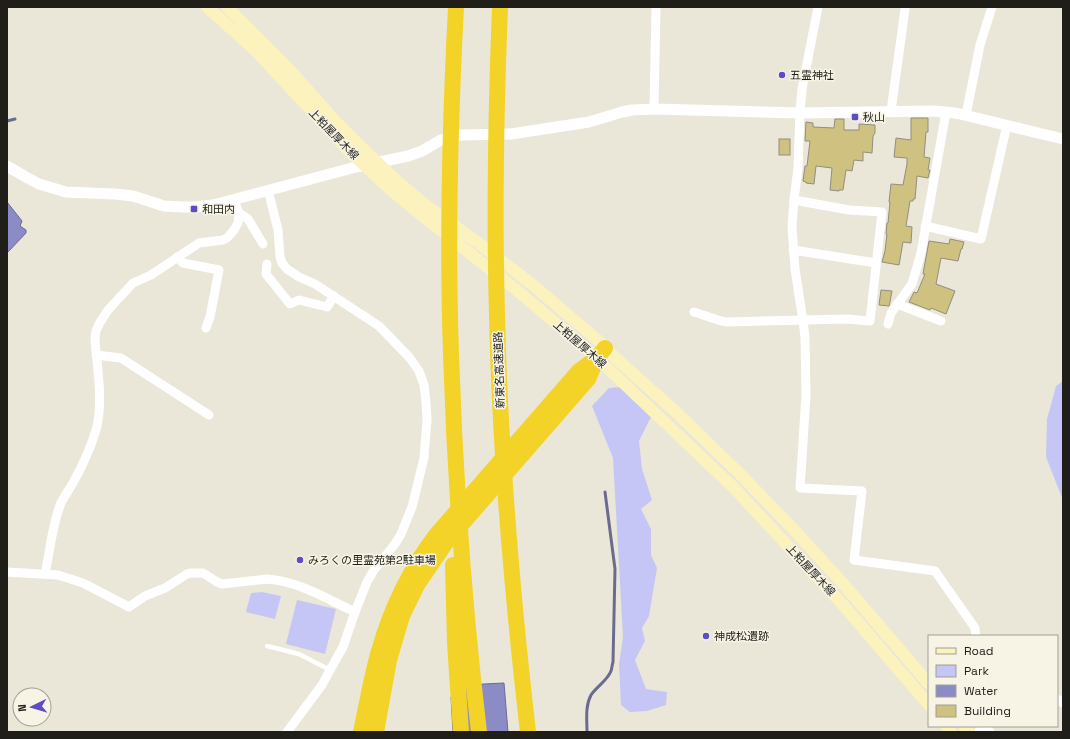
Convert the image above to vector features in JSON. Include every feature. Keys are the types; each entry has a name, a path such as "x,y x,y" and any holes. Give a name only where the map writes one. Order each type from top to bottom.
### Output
{"highway":[{"path":"456,7 451,102 450,447 454,612 461,732"},
{"name":"新東名高速道路","path":"500,7 497,74 496,192 497,314 502,444 519,651 528,732"},
{"path":"451,353 458,487 471,664 479,732"},
{"path":"361,732 379,651 393,609 403,587 425,550 437,534 471,504 584,375 601,353"},
{"path":"376,732 389,660 402,616 417,585 471,504"},
{"path":"519,651 532,732"}],"main road":[{"name":"上粕屋厚木線","path":"207,7 256,51 332,126 356,142 424,217 678,414 768,503 840,580 928,683"},
{"name":"上粕屋厚木線","path":"227,7 289,69 332,126"},
{"name":"上粕屋厚木線","path":"601,353 734,488 844,606 928,704"}],"street":[{"path":"654,109 656,7"},
{"path":"818,7 802,89 798,168 792,227 795,269 803,321 806,395 800,488 862,491 854,560 935,571 975,628 976,635"},
{"path":"966,116 980,45 992,7"},
{"path":"891,111 905,9"},
{"path":"7,166 39,184 66,192 133,196 164,206 182,207 213,205 356,167 408,156 422,151 441,140 462,135 511,134 588,122 622,112 654,109 800,113 891,111 946,112 1063,139"},
{"path":"888,324 891,313 912,284 926,226 946,112"},
{"path":"926,226 981,239 1007,125"},
{"path":"268,190 278,230 280,257 282,262 287,269 299,277 315,284 379,326 409,357 419,371 424,385 427,419 424,458 412,508 401,534 396,544 381,560 367,582 342,647 322,685 287,732"},
{"path":"45,574 57,515 62,502 76,478 95,434 100,393 95,338 99,324 108,310 133,284 151,275 199,243 223,240 227,238 238,223 239,213 234,200"},
{"path":"694,312 726,322 847,319 870,321 882,212 849,210 794,200"},
{"path":"239,213 248,219 264,244"},
{"path":"793,250 876,263"},
{"path":"177,257 183,263 219,270 210,317 206,328"},
{"path":"267,264 266,274 290,304 299,300 327,307 334,296"},
{"path":"897,304 941,321"},
{"path":"96,355 120,358 210,415"},
{"path":"7,572 58,575 83,583 129,607 145,596 165,588 188,574 198,573 207,575 213,580 222,584 267,579 310,590 355,612"},
{"path":"895,665 906,656"},
{"path":"978,732 984,728 990,732"}],"lane":[{"path":"267,646 299,654 330,670"}],"green space":[{"path":"1063,381 1063,500 1046,457 1047,419 1056,386"},
{"path":"620,387 651,417 639,441 642,469 652,500 641,509 651,529 651,555 657,568 649,616 642,628 645,641 635,660 646,689 667,692 666,705 647,711 630,712 621,705 619,664 623,637 613,458 592,406 609,388"},
{"path":"262,592 281,596 275,619 246,612 251,593"},
{"path":"297,600 336,609 325,654 286,644"}],"water":[{"path":"7,202 22,221 20,226 26,230 26,233 7,253"},
{"path":"504,683 508,732 453,732 451,697 464,685"}],"building":[{"path":"911,118 928,118 928,132 926,132 924,157 930,158 928,170 930,170 928,178 917,176 915,199 910,201 906,226 912,227 911,243 903,242 899,265 882,262 887,234 891,184 903,185 907,164 907,158 894,157 896,138 911,140"},
{"path":"835,119 844,119 844,130 859,130 859,124 875,125 872,153 863,152 863,161 854,160 852,171 846,170 843,190 839,191 830,190 832,168 816,166 814,184 803,181 805,166 807,166 810,141 805,141 806,122 813,123 813,127 834,128"},
{"path":"779,139 790,139 790,155 779,155"},
{"path":"950,239 964,242 958,261 941,258 936,284 955,291 946,314 909,302 914,292 917,293 925,274 923,274 929,241 949,244"},
{"path":"881,290 892,291 889,306 879,305"}],"waterway":[{"path":"7,121 15,119"},
{"path":"587,732 589,699 593,692 609,675 613,662 615,569 605,492"}],"place":[{"name":"五霊神社","path":"782,75"},
{"name":"秋山","path":"855,117"},
{"name":"和田内","path":"194,209"},
{"name":"みろくの里霊苑第2駐車場","path":"300,560"},
{"name":"神成松遺跡","path":"706,636"}]}
